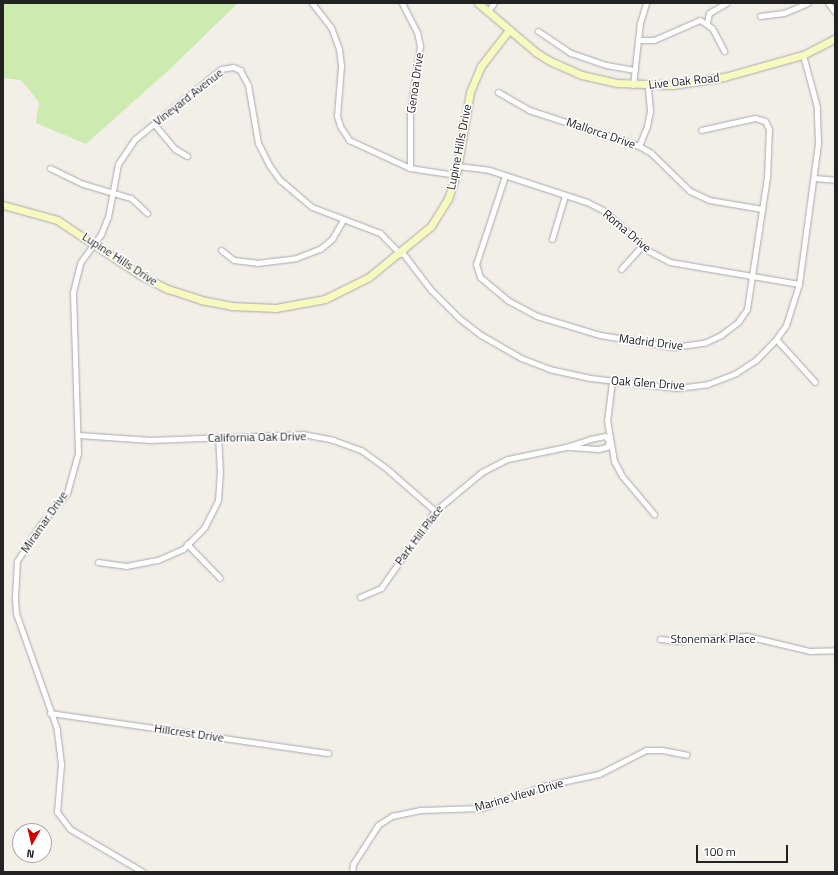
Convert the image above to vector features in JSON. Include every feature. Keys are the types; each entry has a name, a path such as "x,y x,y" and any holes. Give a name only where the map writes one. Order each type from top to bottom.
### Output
{"street":[{"path":"312,3 331,27 339,49 341,66 337,116 340,126 355,144 410,168 456,175"},
{"name":"Genoa Drive","path":"402,3 416,32 420,46 410,114 410,168"},
{"name":"Live Oak Road","path":"478,3 537,53 556,64 582,75 633,85 648,86 724,77 803,55 835,39"},
{"path":"487,12 494,3"},
{"path":"633,85 638,40 646,3"},
{"path":"724,51 707,22 709,14 726,3"},
{"path":"760,16 784,12 808,3"},
{"path":"828,3 835,12"},
{"path":"638,40 654,40 694,20 707,22"},
{"name":"Lupine Hills Drive","path":"3,205 57,220 94,243 140,275 168,289 201,300 255,308 298,305 325,298 369,277 401,253 431,226 448,199 456,175 470,92 481,66 509,30"},
{"path":"538,31 572,53 606,66 635,70"},
{"name":"Oak Glen Drive","path":"401,253 431,290 458,318 481,335 521,358 549,369 612,381 677,388 708,384 736,373 756,360 786,325 799,284 818,143 817,107 803,55"},
{"name":"Vineyard Avenue","path":"94,243 108,216 113,182 123,154 135,139 220,69 233,66 240,70 248,85 258,142 269,165 295,195 312,207 380,233 401,253"},
{"path":"639,146 647,126 650,111 648,86"},
{"name":"Mallorca Drive","path":"498,92 529,110 639,146 651,153 690,191 720,204 762,209"},
{"name":"Madrid Drive","path":"505,176 490,226 477,254 478,272 507,300 536,316 600,335 674,347 687,346 721,335 738,322 747,309 762,209 769,129 765,121 755,118 701,130"},
{"path":"154,124 175,149 187,156"},
{"name":"Roma Drive","path":"458,166 488,170 565,195 603,210 642,246 682,266 799,284"},
{"path":"50,168 83,184 112,194 131,198 147,213"},
{"path":"814,178 835,180"},
{"path":"552,239 565,195"},
{"path":"221,250 234,260 256,263 296,258 326,244 339,230 343,220"},
{"name":"Miramar Drive","path":"94,243 76,272 73,292 74,388 79,435 78,453 67,493 27,543 17,562 14,578 16,613 60,741 61,764 57,812 70,829 143,872"},
{"path":"621,269 642,246"},
{"path":"776,338 815,382"},
{"path":"612,381 607,420 609,441 614,461 622,476 654,514"},
{"name":"California Oak Drive","path":"79,435 150,440 303,434 333,440 361,450 387,469 435,511"},
{"name":"Park Hill Place","path":"360,597 381,588 435,511 482,472 508,459 566,447 604,436 609,441"},
{"path":"98,562 126,566 158,560 187,544 204,528 218,500 218,438"},
{"path":"566,447 598,449 607,447 609,441"},
{"path":"187,544 220,578"},
{"name":"Stonemark Place","path":"660,638 677,641 747,636 810,651 835,650"},
{"name":"Hillcrest Drive","path":"50,713 328,753"},
{"name":"Marine View Drive","path":"352,872 353,864 378,825 392,816 420,810 482,808 543,786 599,774 646,750 662,750 687,754"}],"green space":[{"path":"3,3 238,3 170,69 86,144 36,123 39,102 21,80 3,78"}]}
